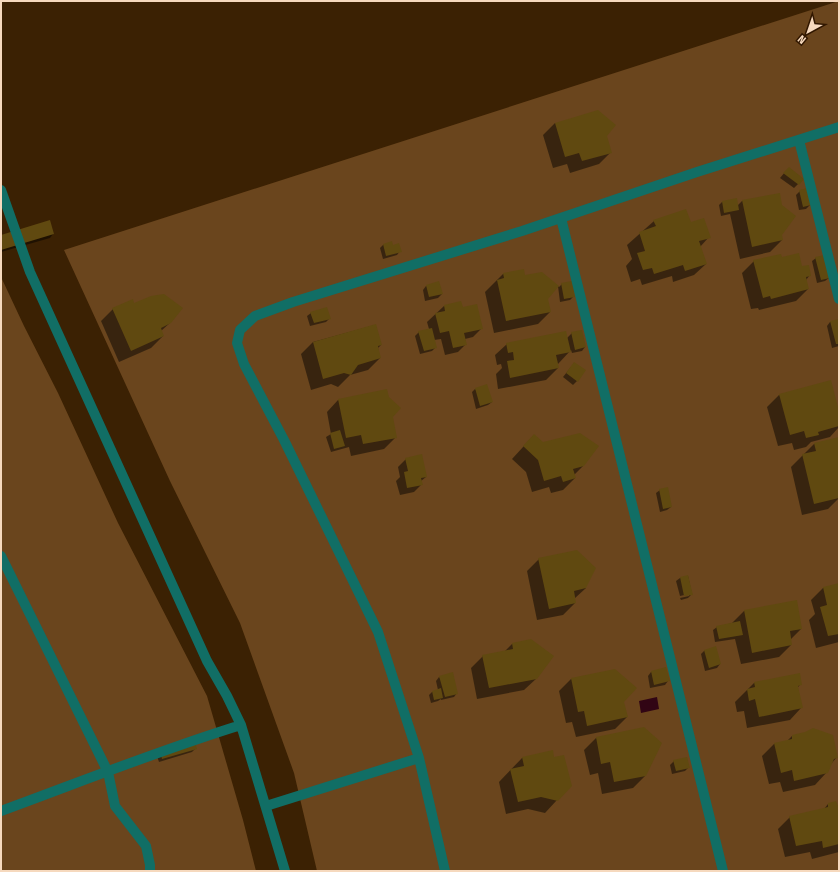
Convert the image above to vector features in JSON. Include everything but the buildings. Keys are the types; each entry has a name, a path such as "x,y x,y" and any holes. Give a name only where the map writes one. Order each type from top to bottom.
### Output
{"street":[{"path":"445,871 419,758 378,632 284,440 244,364 237,342 240,330 255,316 293,302 561,218 697,172 839,127"},
{"path":"799,140 839,299"},
{"path":"1,190 30,272 208,661 241,725 285,871"},
{"path":"561,218 722,871"},
{"path":"1,556 108,772 115,806 146,846 150,871"},
{"path":"1,811 241,725"},
{"path":"266,806 419,758"}],"shaded area":[{"path":"839,1 839,871 317,871 294,773 240,623 170,481 64,250"},
{"path":"1,277 58,393 118,523 207,696 243,820 256,871 1,871"},
{"path":"657,697 659,709 641,713 639,701"}]}
